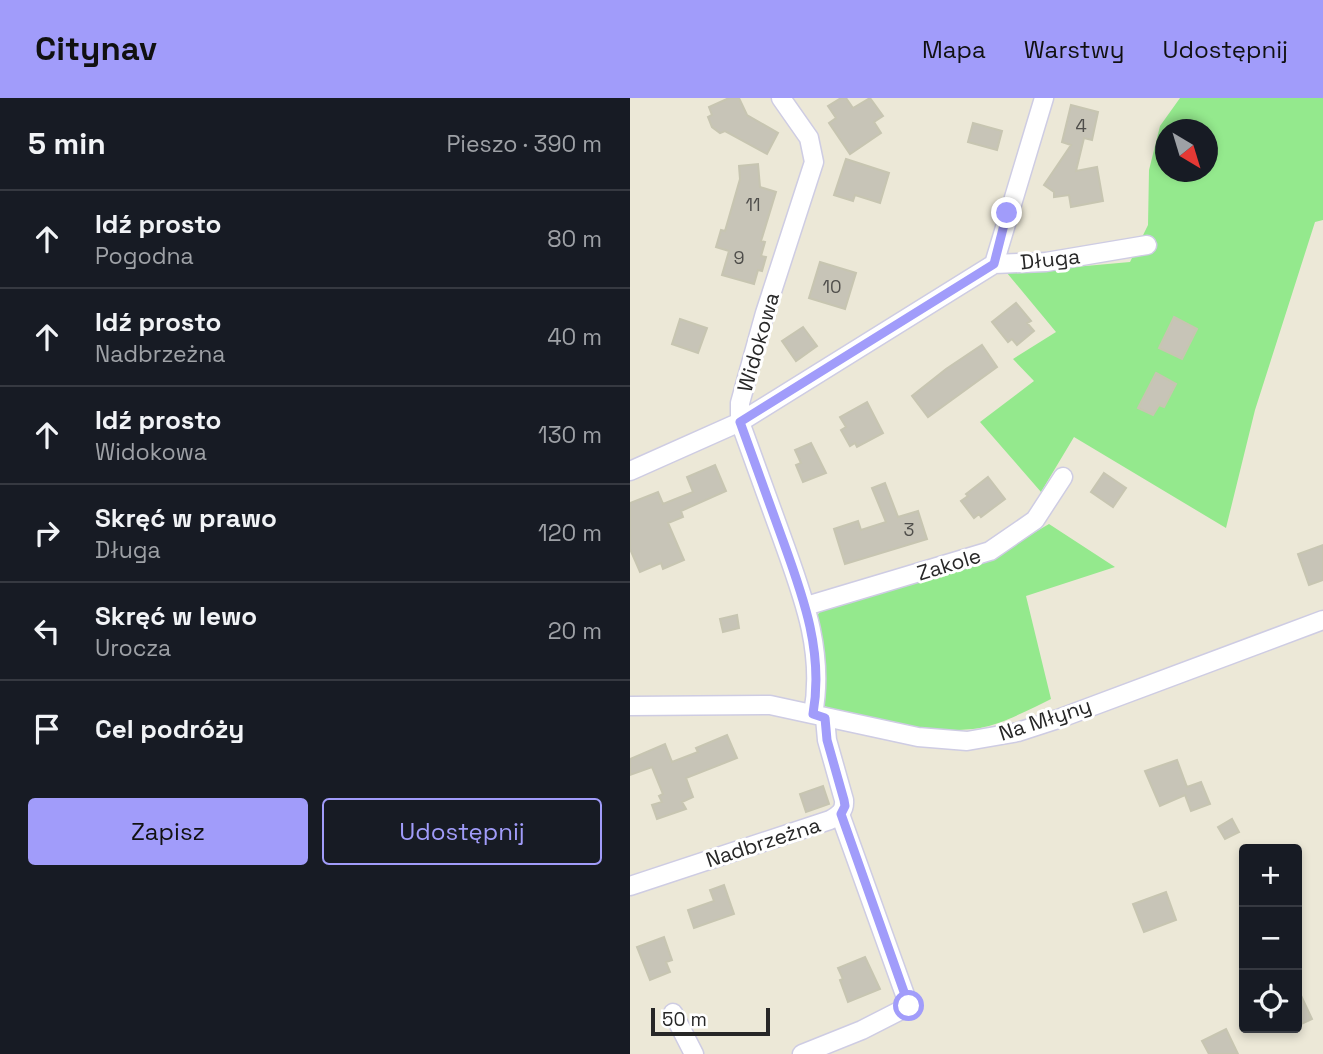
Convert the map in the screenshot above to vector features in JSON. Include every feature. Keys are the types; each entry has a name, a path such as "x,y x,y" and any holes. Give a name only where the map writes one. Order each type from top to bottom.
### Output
{"street":[{"name":"Widokowa","path":"781,98 809,138 814,162 765,313 740,403 740,422 807,606 816,653 819,716"},
{"path":"994,264 1044,98"},
{"name":"Długa","path":"630,471 740,422 994,264 1046,262 1147,245"},
{"name":"Zakole","path":"807,606 990,551 1035,520 1063,477"},
{"name":"Na Młyny","path":"630,706 770,705 918,737 967,741 1018,732 1323,620"},
{"name":"Nadbrzeżna","path":"630,886 830,820 841,814 845,806 844,800 819,716"},
{"path":"802,1054 862,1030 909,1006 841,814"},
{"path":"673,1013 694,1054"}],"green space":[{"path":"1180,98 1323,98 1323,220 1315,222 1255,410 1226,528 1074,437 1041,492 980,422 1034,381 1013,359 1056,332 1007,273 1130,262 1148,225 1149,170 1155,146 1155,182 1218,182 1218,119 1165,119"},
{"path":"1049,524 1115,567 1026,596 1051,699 998,723 960,730 899,725 820,705 814,621 824,605 1003,551"}],"building":[{"path":"729,98 739,98 747,115 778,133 767,154 725,131 720,133 712,127 708,117 712,115 709,107"},
{"path":"846,98 853,108 870,98 883,116 874,122 881,133 850,154 829,123 836,118 828,106"},
{"path":"1071,105 1098,112 1092,140 1084,138 1076,171 1097,167 1103,201 1071,207 1069,195 1054,197 1054,192 1044,185 1071,145 1062,142"},
{"path":"973,123 1002,131 997,150 968,142"},
{"path":"846,159 889,173 880,203 855,195 853,201 834,195"},
{"path":"758,164 760,187 776,192 761,241 765,242 761,256 766,257 754,284 722,275 729,251 716,247 721,230 725,231 740,179 739,166"},
{"path":"820,262 856,273 845,309 809,298"},
{"path":"1016,303 1031,321 1027,323 1034,331 1017,345 1012,339 1008,342 992,322"},
{"path":"1174,317 1197,329 1182,359 1159,348"},
{"path":"680,319 707,328 698,353 672,344"},
{"path":"803,327 817,346 796,361 782,341"},
{"path":"982,345 997,367 928,417 912,396"},
{"path":"1156,373 1176,384 1164,407 1159,405 1153,415 1138,408"},
{"path":"867,402 883,433 857,447 855,443 850,446 841,430 846,427 840,417"},
{"path":"811,443 826,473 803,482 796,465 801,463 795,450"},
{"path":"715,465 726,491 681,511 683,517 668,523 684,560 663,569 661,563 640,572 630,549 630,503 658,492 663,504 693,492 687,477"},
{"path":"1104,473 1126,488 1113,507 1091,492"},
{"path":"988,477 1005,499 981,517 979,514 974,518 961,501"},
{"path":"885,483 898,517 918,511 927,539 845,564 834,529 858,521 861,530 886,522 872,488"},
{"path":"1323,545 1323,580 1309,585 1298,554"},
{"path":"737,615 739,628 723,632 720,619"},
{"path":"727,735 737,758 686,778 693,797 682,802 686,809 657,819 652,805 662,802 659,796 663,794 652,767 630,775 630,759 665,744 672,762 698,752 696,748"},
{"path":"1177,760 1187,787 1201,782 1210,804 1191,811 1185,795 1160,806 1145,771"},
{"path":"823,786 829,804 806,812 800,794"},
{"path":"1232,819 1239,832 1225,839 1218,827"},
{"path":"724,885 734,914 694,928 688,910 714,901 710,890"},
{"path":"1166,892 1176,920 1144,932 1133,904"},
{"path":"664,937 672,960 666,962 670,972 650,980 637,947"},
{"path":"865,957 880,989 848,1002 838,968"},
{"path":"1302,998 1312,1019 1302,1024"},
{"path":"1226,1029 1238,1054 1209,1054 1202,1041"}],"route":[{"path":"909,1006 841,814 845,806 827,740 825,718 813,714 817,690 816,653 807,606 740,422 994,264 1007,213"}]}
